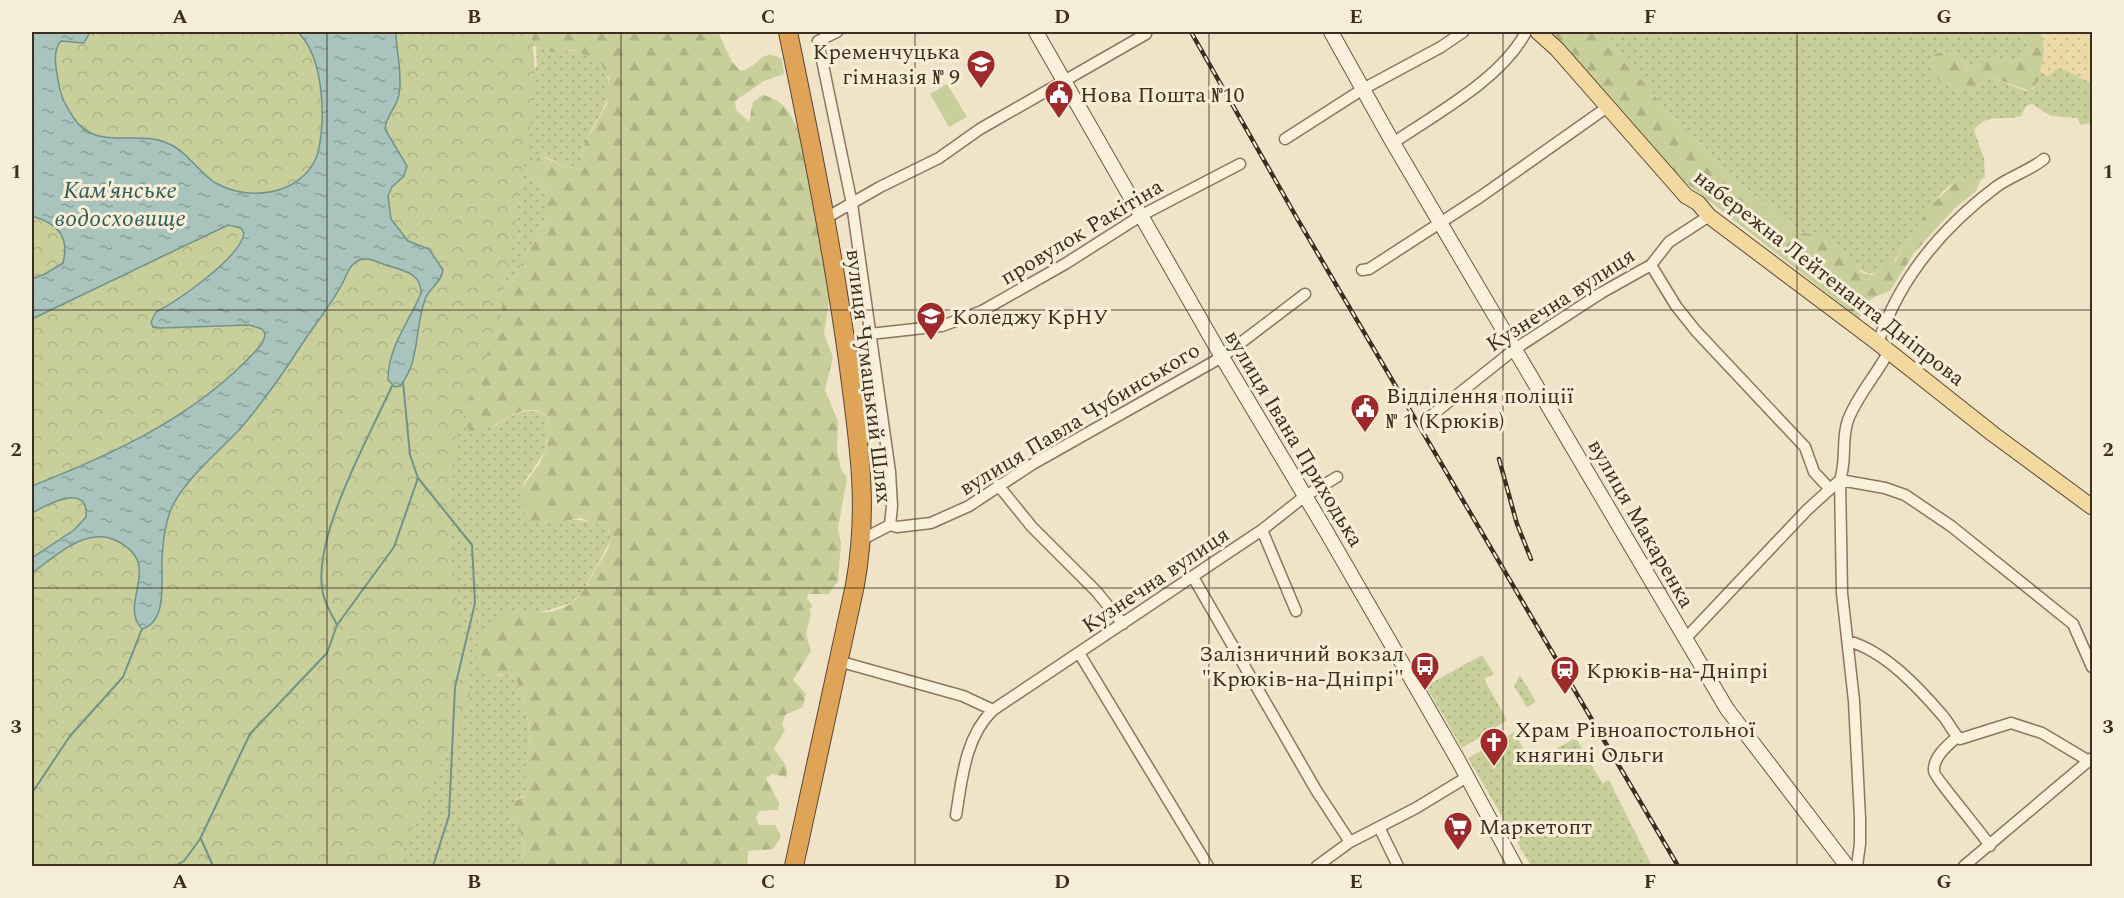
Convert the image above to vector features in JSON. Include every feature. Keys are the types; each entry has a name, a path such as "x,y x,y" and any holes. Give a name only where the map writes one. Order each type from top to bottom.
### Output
{"highway":[{"name":"вулиця Чумацький Шлях","path":"788,32 826,218 862,470 863,539 794,867"}],"main road":[{"name":"вулиця Івана Приходька","path":"1036,32 1467,777 1515,867"},
{"name":"вулиця Макаренка","path":"1331,32 1393,143 1727,709 1847,867"},
{"name":"набережна Лейтенанта Дніпрова","path":"1538,32 1557,49 1606,108 1686,196 1698,203 1709,216 2092,507"}],"street":[{"path":"837,32 818,41 852,204 890,472 892,506 890,525 863,539"},
{"path":"1285,139 1362,89 1441,47 1463,32"},
{"path":"1393,143 1465,94 1502,64 1526,32"},
{"path":"826,218 880,187 939,158 980,129 1146,34"},
{"path":"1362,270 1369,269 1551,149 1606,108"},
{"path":"1857,867 1860,818 1840,554 1840,480 1845,465 1846,430 1850,416 1884,347 1887,315 1899,291 1951,226 1998,186 2026,172 2044,159"},
{"name":"провулок Ракітіна","path":"870,334 942,326 975,315 1065,264 1142,214 1240,164"},
{"name":"Кузнечна вулиця","path":"1432,415 1515,349 1601,294 1651,266 1669,242 1709,216"},
{"path":"1651,266 1676,306 1696,330 1805,447 1814,472 1829,488"},
{"name":"вулиця Павла Чубинського","path":"890,525 897,527 931,523 950,516 998,485 1222,357 1305,294"},
{"name":"Кузнечна вулиця","path":"956,815 969,750 979,727 993,710 1262,530 1305,496 1337,477"},
{"path":"1685,639 1829,488 1840,480 1897,492 1952,526 2073,624 2092,667"},
{"path":"998,485 1032,526 1096,591 1123,624"},
{"path":"1262,530 1296,611"},
{"path":"1193,577 1316,790 1350,842"},
{"path":"1848,641 1868,649 1904,676 1936,708 1957,737 1968,739 1996,727 2019,725 2042,733 2091,759 1964,867"},
{"path":"1080,653 1208,867"},
{"path":"838,661 963,696 993,710"},
{"path":"1957,737 1937,759 1934,767 1935,778 1968,813 1990,846"},
{"path":"1324,864 1350,842 1444,793 1467,777"},
{"path":"1379,827 1398,867"}],"green space":[{"path":"32,32 532,32 536,89 500,319 456,436 448,536 471,697 396,866 32,866"},
{"path":"497,32 718,32 732,62 741,71 748,69 765,56 782,59 784,74 764,81 735,101 736,110 749,122 753,102 762,95 770,97 777,100 787,110 801,137 830,295 824,334 833,357 825,390 838,422 837,450 841,469 847,478 838,529 841,542 838,581 829,594 808,594 807,599 812,608 809,609 811,614 806,634 811,651 793,680 806,694 803,707 785,715 782,725 785,730 774,749 786,766 786,777 772,774 766,778 779,803 778,810 759,811 756,818 759,825 775,825 781,837 773,849 748,851 747,866 521,866 524,851 523,840 519,829 510,817 512,803 527,794 526,775 530,739 528,721 516,678 504,673 492,677 479,670 477,647 483,634 503,616 522,612 554,611 578,598 605,554 610,538 608,528 580,518 544,525 528,521 523,508 523,490 546,448 548,418 545,414 535,410 525,410 488,428 469,432 465,420 497,295 509,287 547,215 547,192 530,170 530,166 540,156 569,168 581,165 585,143 607,104 609,79 599,60 573,50 552,52"},
{"path":"1547,32 1606,32 1627,66 1650,89 1666,113 1685,127 1727,174 1800,232 1828,238 1862,273 1872,275 1896,260 1930,206 1959,179 1969,177 1980,181 1976,191 1954,209 1914,253 1890,291 1870,300 1859,318 1685,182"},
{"path":"1606,32 2022,32 2029,51 2017,65 1993,57 1969,71 1964,62 1972,91 1990,77 2026,91 2034,89 2040,71 2047,76 2057,69 2063,69 2092,82 2092,123 2081,125 2077,118 2051,116 2032,104 2026,106 2021,116 1990,119 1979,124 1974,130 1984,159 1985,176 1980,181 1965,179 1951,185 1938,197 1893,261 1882,271 1872,273 1852,265 1821,241 1800,232 1727,174 1685,127 1666,113 1650,89 1627,66"},
{"path":"2022,32 2041,32 2044,46 2041,71 2035,86 2030,91 1990,77 1972,91 1953,90 1931,74 1931,56 1945,51 1958,54 1969,71 1993,57 2017,65 2029,51"},
{"path":"536,47 573,51 595,57 608,79 608,98 585,145 582,165 569,168 545,157 530,170 547,192 547,215 509,287 497,295 493,427 505,419 528,411 542,413 548,418 546,450 523,484 549,522 573,520 592,522 608,528 611,540 583,591 572,603 538,613 477,657 498,676 504,673 516,678 526,712 530,739 526,775 527,794 517,799 510,817 519,829 523,840 524,851 521,866 32,866 32,573 537,66"},
{"path":"947,84 967,117 949,127 930,94"},
{"path":"1482,655 1494,674 1484,679 1507,720 1462,748 1426,686"},
{"path":"1520,675 1536,702 1527,707 1514,686"},
{"path":"1514,732 1531,762 1576,738 1602,783 1609,780 1652,866 1531,866 1468,758"}],"sand":[{"path":"2041,32 2092,32 2092,82 2063,69 2057,69 2047,76 2040,71 2045,50"}],"water":[{"name":"Кам'янське водосховище","path":"32,32 90,32 84,43 61,41 56,50 55,60 59,86 65,104 82,128 105,137 144,138 169,144 181,151 214,182 241,192 256,193 285,188 298,181 308,171 319,149 322,111 318,74 311,51 298,32 396,32 400,87 398,99 385,129 407,166 404,176 392,187 388,196 391,219 408,241 429,249 443,270 441,277 426,297 422,308 414,354 407,376 400,386 395,387 388,380 391,356 421,293 420,285 412,275 373,260 361,259 348,270 330,304 264,398 239,430 194,475 173,505 164,539 159,609 156,618 142,629 136,619 134,608 139,573 138,561 131,551 117,541 105,537 83,540 61,552 32,573 32,558 74,530 86,517 85,506 81,500 74,498 57,501 32,513 32,486 145,435 198,402 245,362 261,345 265,333 262,329 249,325 161,328 153,327 151,322 156,312 208,277 232,254 244,233 241,228 228,225 32,319 32,279 63,263 65,245 60,232 55,227 32,216"}],"waterway":[{"path":"403,382 410,455 418,478 472,545 475,603 455,687 449,816 433,866"},
{"path":"175,866 184,861 200,839 250,734 327,653 337,625 322,587 322,565 327,540 346,485 392,386"},
{"path":"337,625 394,547 418,478"},
{"path":"32,793 70,736 123,677 142,629"},
{"path":"201,839 213,866"}],"railway":[{"path":"1191,32 1298,220 1678,866"},
{"path":"1499,459 1517,524 1531,559"}],"place":[{"name":"Кременчуцька гімназія № 9","path":"981,90"},
{"name":"Нова Пошта №10","path":"1059,120"},
{"name":"Коледжу КрНУ","path":"931,342"},
{"name":"Відділення поліції № 1 (Крюків)","path":"1365,434"},
{"name":"Залізничний вокзал \"Крюкiв-на-Днiпрi\"","path":"1425,692"},
{"name":"Крюків-на-Дніпрі","path":"1565,696"},
{"name":"Храм Рівноапостольної княгині Ольги","path":"1494,768"},
{"name":"Маркетопт","path":"1458,852"}]}
